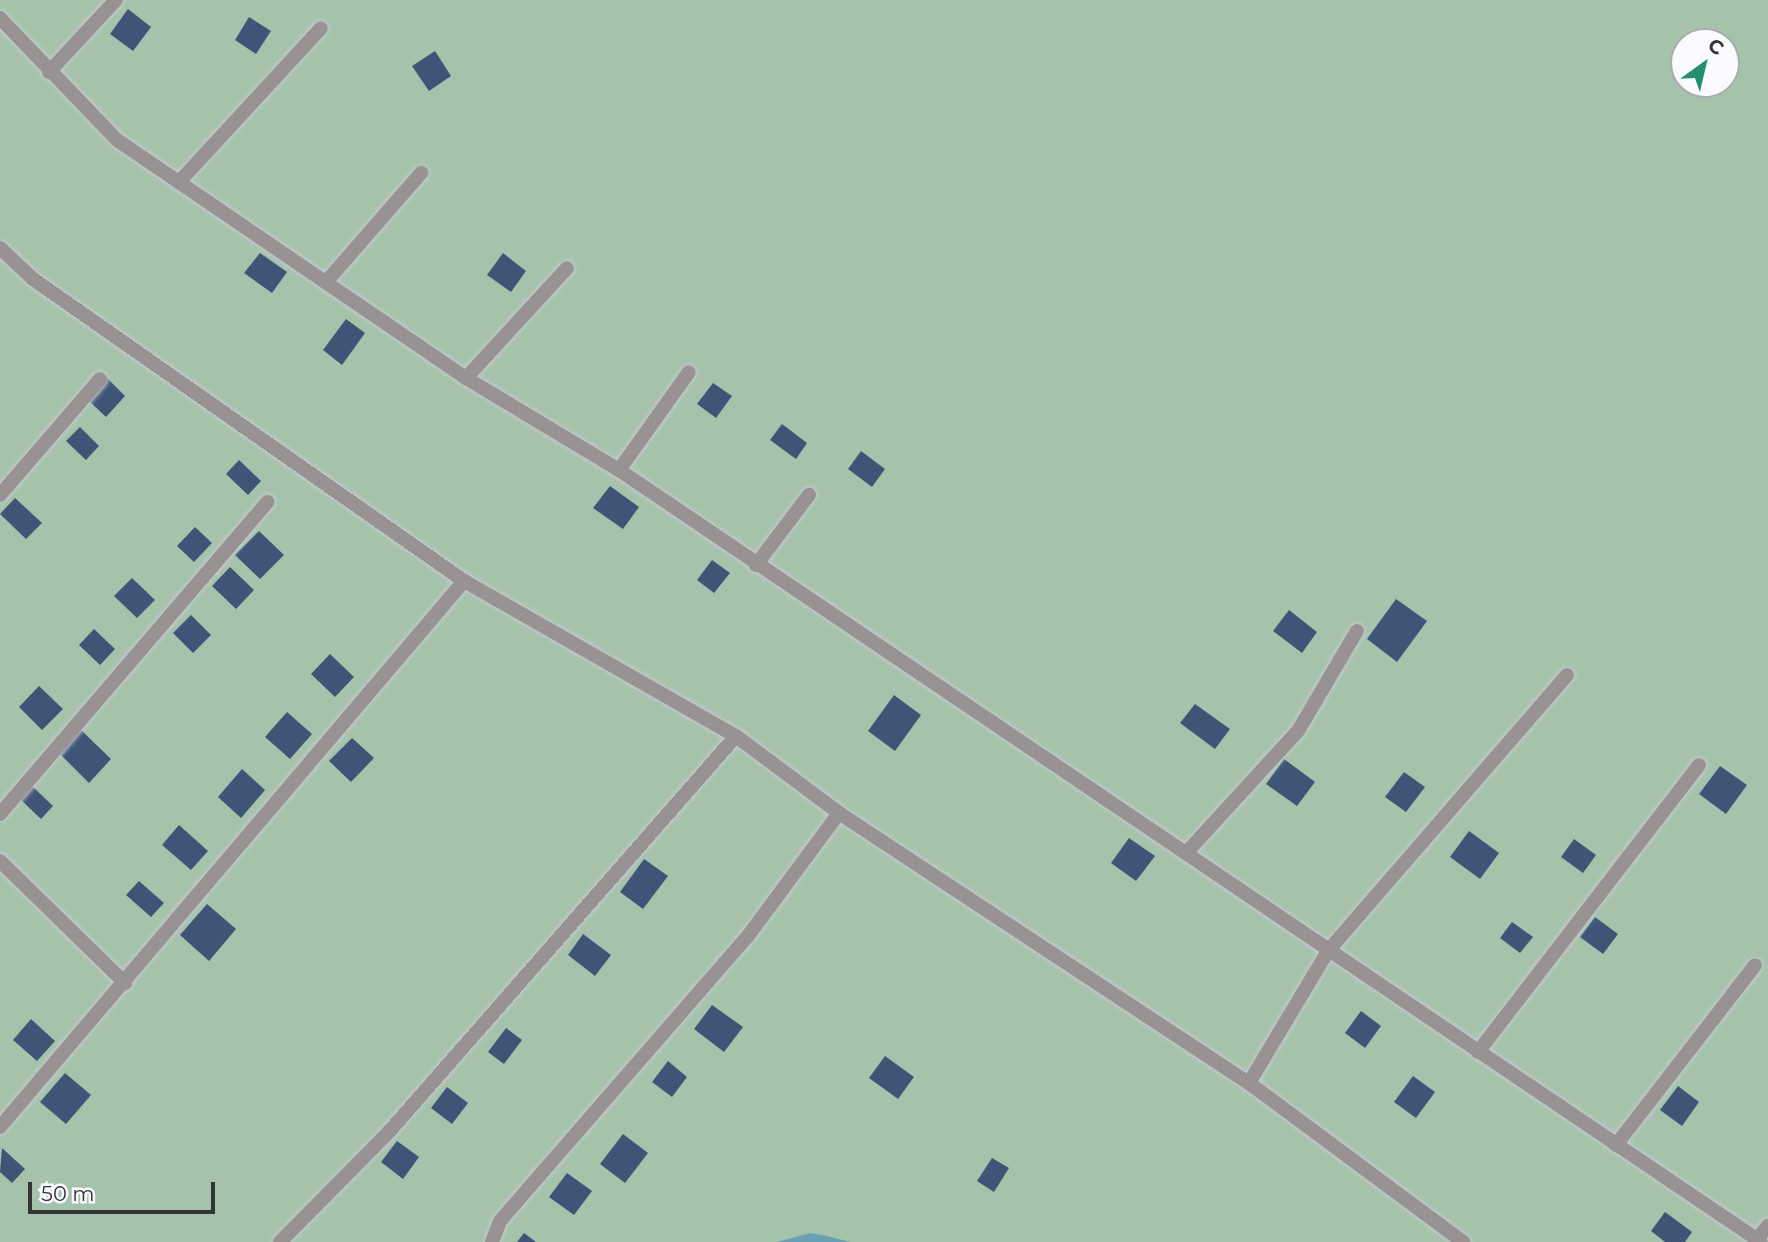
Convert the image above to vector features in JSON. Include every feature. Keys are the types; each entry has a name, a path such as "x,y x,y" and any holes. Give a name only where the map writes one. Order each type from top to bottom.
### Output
{"street":[{"path":"49,72 116,0"},
{"path":"0,18 117,140 466,378 619,470 1759,1241 1768,1226"},
{"path":"179,182 321,28"},
{"path":"326,282 421,173"},
{"path":"0,248 33,279 464,581 736,736 839,813 1249,1083 1463,1242"},
{"path":"466,378 568,268"},
{"path":"619,470 689,372"},
{"path":"0,495 100,379"},
{"path":"756,565 809,495"},
{"path":"0,814 267,502"},
{"path":"0,1127 464,581"},
{"path":"1187,852 1298,731 1357,631"},
{"path":"1249,1083 1328,951 1567,675"},
{"path":"280,1242 388,1133 736,736"},
{"path":"1478,1052 1699,765"},
{"path":"492,1242 500,1221 748,936 839,813"},
{"path":"0,861 125,983"},
{"path":"1616,1145 1755,965"}],"green space":[{"path":"0,0 1768,0 1768,1242 0,1242"}],"water":[{"path":"810,1233 827,1236 850,1242 777,1242"}],"building":[{"path":"128,9 151,27 133,51 110,34"},
{"path":"249,17 271,31 256,54 235,40"},
{"path":"435,51 451,76 429,91 412,66"},
{"path":"260,253 287,272 272,293 244,273"},
{"path":"503,253 526,271 511,292 487,275"},
{"path":"346,319 365,333 342,365 323,350"},
{"path":"107,378 125,396 106,417 87,399"},
{"path":"713,383 732,396 716,418 697,404"},
{"path":"782,424 807,443 796,459 770,440"},
{"path":"80,427 99,446 86,460 66,441"},
{"path":"861,451 885,469 872,487 848,469"},
{"path":"239,460 261,481 248,495 226,474"},
{"path":"610,486 639,507 623,529 593,508"},
{"path":"15,498 42,523 26,539 0,514"},
{"path":"195,527 212,543 194,562 177,546"},
{"path":"259,531 284,555 260,579 235,555"},
{"path":"712,560 730,573 714,593 697,580"},
{"path":"230,567 254,590 236,609 212,586"},
{"path":"132,578 155,600 137,618 114,596"},
{"path":"1396,599 1427,621 1397,662 1367,639"},
{"path":"1289,610 1317,632 1302,653 1273,631"},
{"path":"191,615 211,635 193,653 173,633"},
{"path":"94,629 115,649 100,665 79,645"},
{"path":"330,654 354,677 335,697 311,674"},
{"path":"39,686 63,709 42,730 19,707"},
{"path":"894,695 921,715 895,751 868,731"},
{"path":"1195,704 1230,729 1215,749 1180,723"},
{"path":"287,712 312,734 290,759 265,737"},
{"path":"81,730 111,759 89,783 59,753"},
{"path":"352,738 374,758 351,782 329,761"},
{"path":"1284,759 1315,782 1297,806 1266,784"},
{"path":"1720,766 1747,785 1726,814 1699,794"},
{"path":"242,769 265,790 241,818 218,797"},
{"path":"1404,772 1425,787 1406,812 1385,797"},
{"path":"32,786 53,806 41,819 20,799"},
{"path":"179,825 208,851 191,870 162,845"},
{"path":"1469,831 1499,853 1480,879 1450,857"},
{"path":"1129,838 1155,856 1136,881 1111,863"},
{"path":"1574,839 1596,855 1583,873 1561,857"},
{"path":"644,859 668,876 643,909 620,892"},
{"path":"139,881 164,903 151,917 126,895"},
{"path":"207,904 236,929 209,961 180,935"},
{"path":"1595,917 1618,934 1603,954 1580,937"},
{"path":"1512,922 1533,937 1520,953 1500,938"},
{"path":"583,934 611,955 595,976 568,955"},
{"path":"712,1005 743,1027 724,1052 694,1029"},
{"path":"1361,1011 1381,1026 1365,1048 1345,1033"},
{"path":"31,1019 55,1041 37,1061 13,1040"},
{"path":"506,1028 522,1040 504,1064 488,1052"},
{"path":"885,1056 914,1077 898,1099 869,1078"},
{"path":"668,1061 687,1077 672,1097 652,1082"},
{"path":"65,1073 91,1095 66,1124 40,1102"},
{"path":"1413,1076 1435,1092 1416,1118 1394,1102"},
{"path":"1678,1086 1699,1102 1682,1126 1660,1110"},
{"path":"447,1087 468,1103 452,1124 431,1108"},
{"path":"623,1134 648,1153 625,1183 600,1164"},
{"path":"397,1141 419,1157 403,1179 381,1162"},
{"path":"2,1148 25,1169 12,1183 0,1172"},
{"path":"992,1158 1009,1168 994,1192 977,1181"},
{"path":"567,1173 592,1191 574,1215 549,1197"},
{"path":"1665,1212 1692,1232 1685,1242 1665,1242 1651,1231"},
{"path":"524,1233 536,1242 517,1242"}]}
